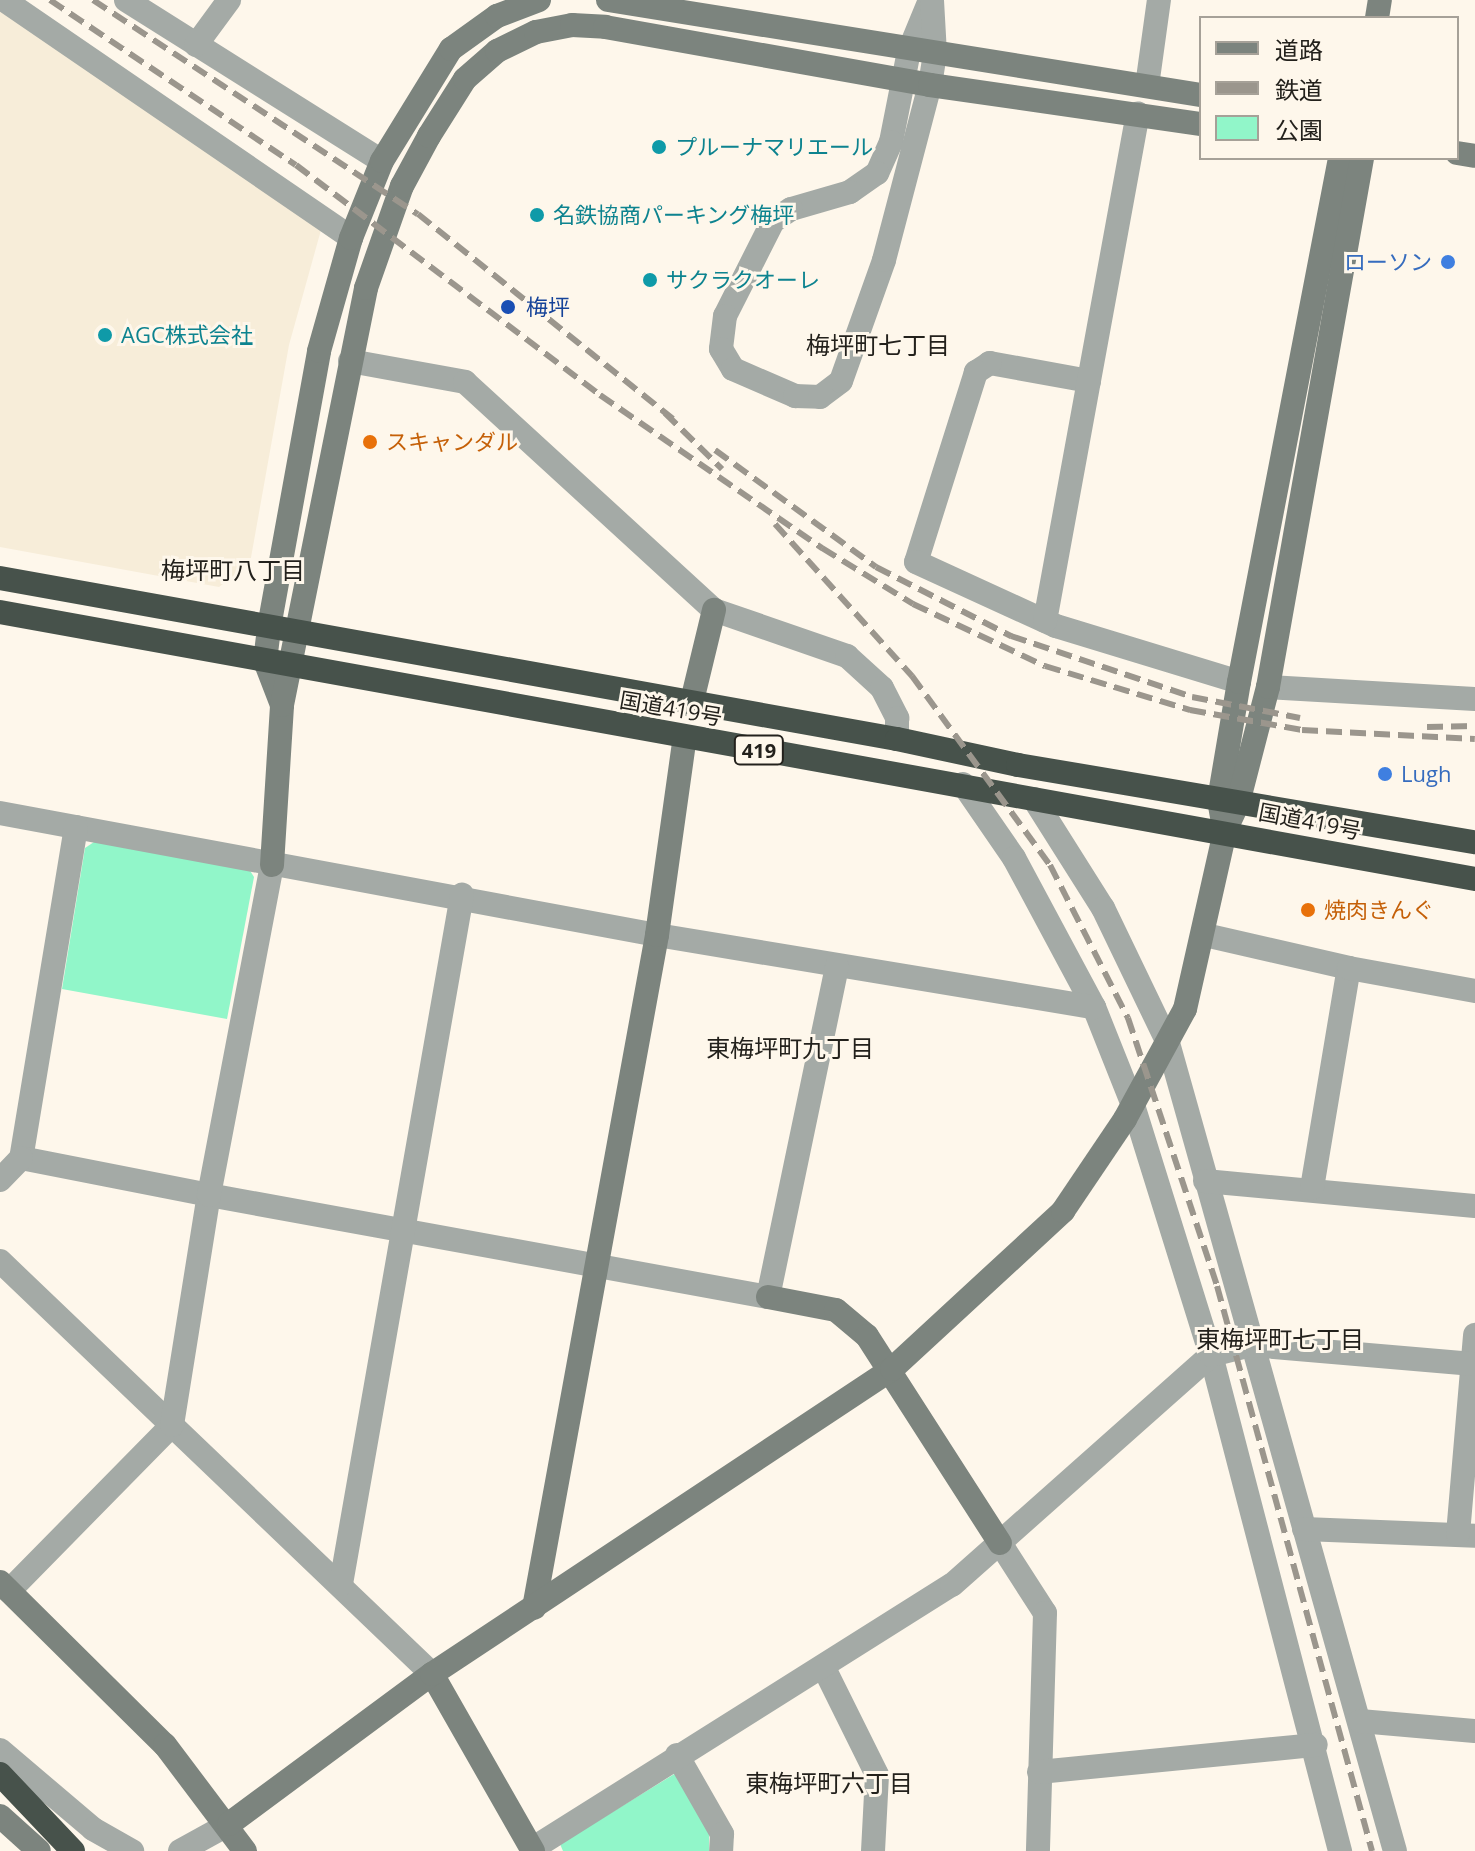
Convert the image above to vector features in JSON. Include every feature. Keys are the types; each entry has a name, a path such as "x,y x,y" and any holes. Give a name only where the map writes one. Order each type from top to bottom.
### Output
{"highway":[{"name":"国道419号","path":"0,578 691,705 1475,842"},
{"name":"国道419号","path":"0,612 685,737 1225,831 1475,879"},
{"path":"0,1774 73,1851"}],"street":[{"path":"4,0 351,238"},
{"path":"126,0 382,161"},
{"path":"196,45 229,0"},
{"path":"282,705 265,661 269,627 319,351 351,238 382,161 451,49 497,16 539,0"},
{"path":"608,0 909,51 1199,95"},
{"path":"931,0 935,54 930,85 884,260 841,381 820,397 795,396 733,369 721,349 725,316 773,221 791,209 850,192 877,173 891,142 909,51 931,0"},
{"path":"1147,86 1159,0"},
{"path":"245,1851 229,1824 165,1745 5,1587 172,1425 209,1195 272,865 282,705 293,665 350,361 370,276 402,186 465,79 497,51 536,32 572,25 605,27 930,85 1199,124"},
{"path":"1045,621 1138,113"},
{"path":"180,1851 229,1824 432,1674 892,1369 1063,1211 1133,1105 1168,1043 1185,1009 1205,935 1225,831 1239,682 1340,160"},
{"path":"1229,801 1268,687 1362,160"},
{"path":"350,361 465,382 714,610 847,656 882,688 897,718 897,739"},
{"path":"1089,381 990,363 976,372 917,549 916,562 1045,621 1239,682"},
{"path":"691,705 714,610"},
{"path":"1268,687 1474,692"},
{"path":"534,1608 593,1264 657,935 685,737"},
{"path":"963,784 1014,858 1094,1007 1133,1105 1211,1355 1316,1745 1340,1851"},
{"path":"1034,799 1103,908 1168,1043 1395,1851"},
{"path":"0,813 272,865 462,895 657,935 1094,1007"},
{"path":"0,1180 21,1158 76,827"},
{"path":"341,1584 400,1229 462,895"},
{"path":"1205,935 1349,968 1475,991"},
{"path":"768,1297 837,966"},
{"path":"1312,1188 1349,968"},
{"path":"21,1158 836,1310 867,1336 892,1369 1045,1613 1038,1851"},
{"path":"1205,1181 1312,1188 1475,1206"},
{"path":"0,1261 432,1674 533,1850 677,1755 824,1668 952,1585 1211,1355 1251,1345 1473,1364"},
{"path":"1304,1529 1467,1535 1475,1335"},
{"path":"824,1668 877,1775 873,1851"},
{"path":"1360,1721 1475,1731"},
{"path":"1039,1772 1316,1745"},
{"path":"0,1750 93,1829 132,1851"},
{"path":"677,1755 722,1834 721,1851"},
{"path":"0,1816 39,1851"}],"shaded area":[{"path":"0,10 321,230 289,345 250,563 219,587 0,547"}],"green space":[{"path":"97,840 249,869 254,877 227,1019 62,989 85,848"},
{"path":"676,1773 709,1831 709,1851 563,1851 560,1844"}],"railway":[{"path":"50,0 296,165 600,395 822,548 913,604 1045,666 1190,710 1302,730 1475,739"},
{"path":"93,0 418,214 673,419"},
{"path":"665,413 722,469"},
{"path":"715,450 876,567 1011,636 1192,697 1300,718"},
{"path":"775,524 912,676 1050,865 1128,1018 1217,1286 1372,1851"},
{"path":"1427,727 1475,726"}],"place":[{"name":"プルーナマリエール","path":"659,147"},
{"name":"名鉄協商パーキング梅坪","path":"537,215"},
{"name":"ローソン","path":"1448,262"},
{"name":"サクラクオーレ","path":"650,280"},
{"name":"梅坪","path":"508,307"},
{"name":"AGC株式会社","path":"105,335"},
{"name":"スキャンダル","path":"370,442"},
{"name":"Lugh","path":"1385,774"},
{"name":"焼肉きんぐ","path":"1308,910"}],"district":[{"name":"梅坪町七丁目","path":"878,345"},
{"name":"梅坪町八丁目","path":"233,570"},
{"name":"東梅坪町九丁目","path":"790,1048"},
{"name":"東梅坪町七丁目","path":"1280,1339"},
{"name":"東梅坪町六丁目","path":"829,1783"}]}
